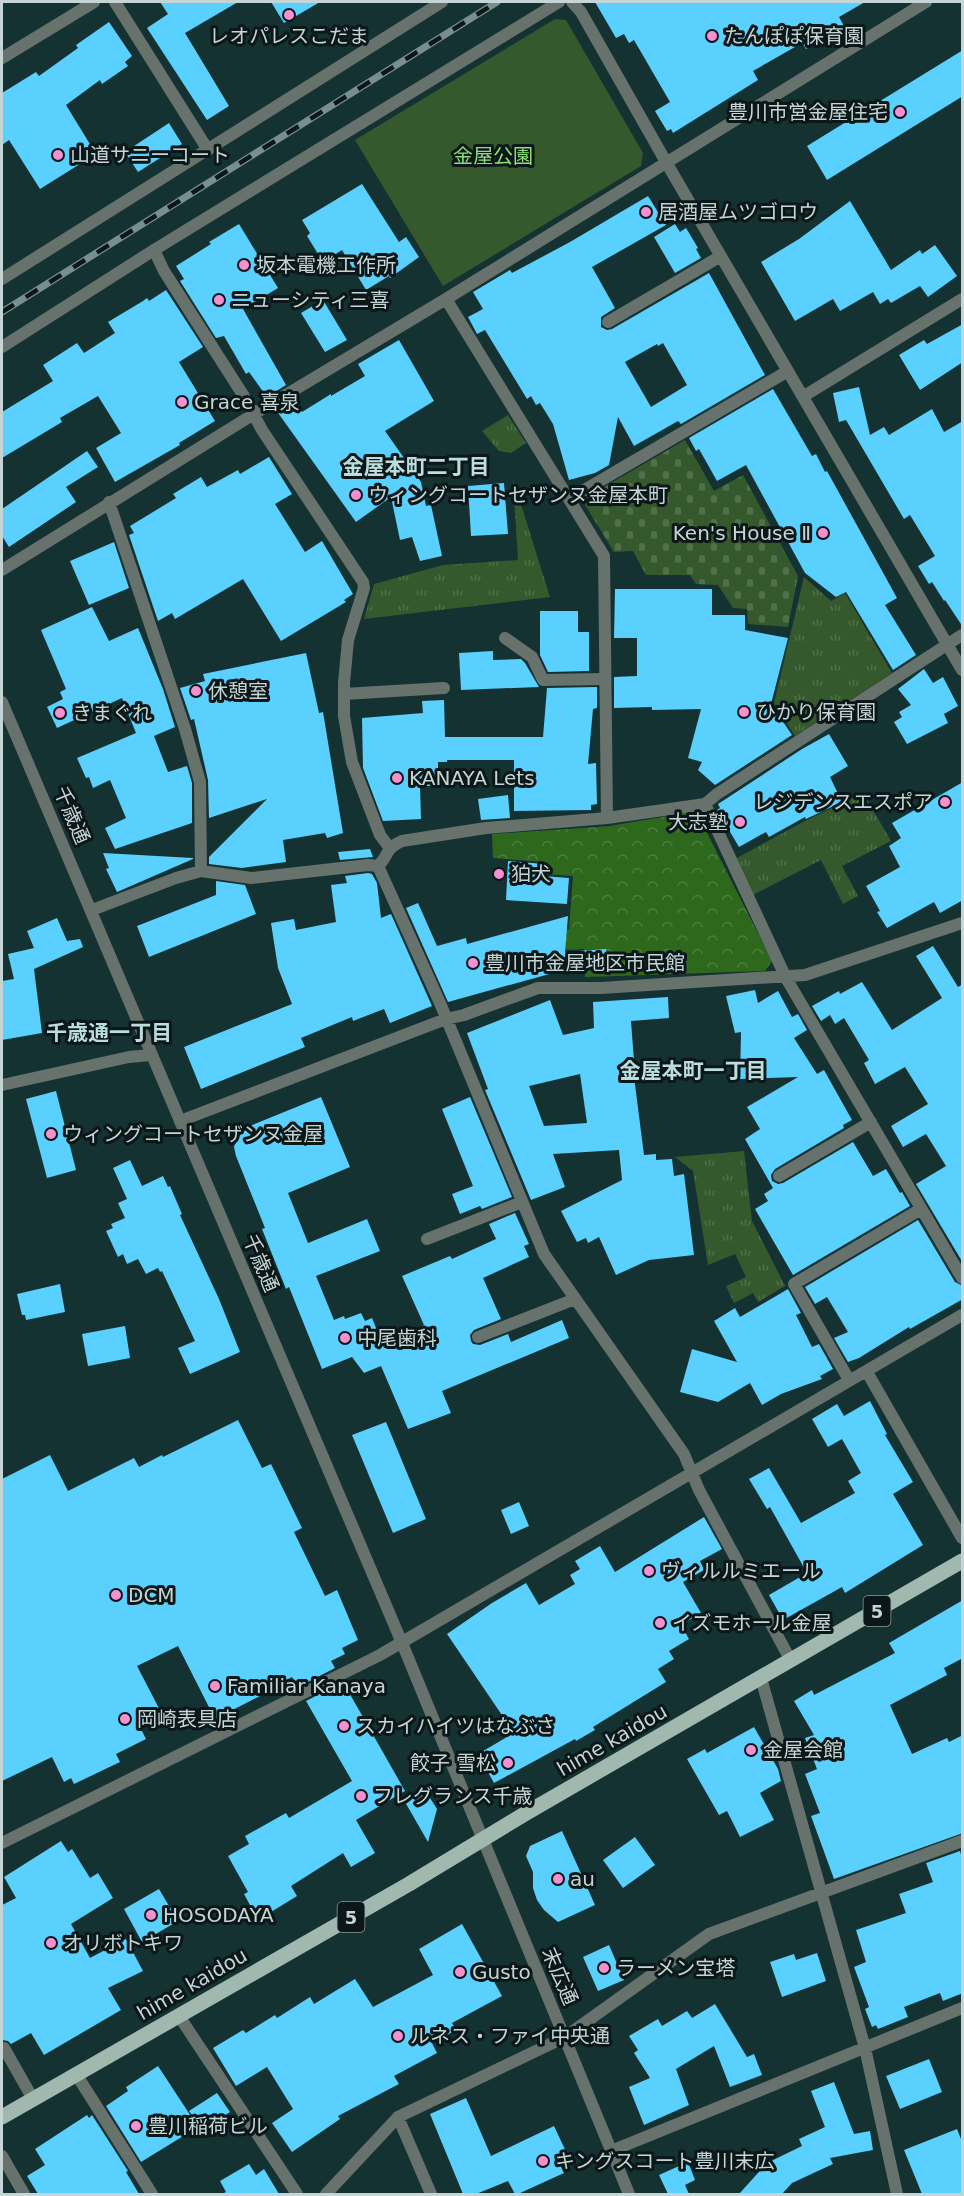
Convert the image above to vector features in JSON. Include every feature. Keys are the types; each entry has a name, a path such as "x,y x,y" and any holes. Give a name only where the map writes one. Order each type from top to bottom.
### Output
{"main road":[{"name":"hime kaidou","path":"2,2117 963,1561"}],"street":[{"path":"2,58 94,2"},
{"path":"115,2 208,150"},
{"path":"2,279 442,2"},
{"path":"2,347 154,250 559,2"},
{"path":"572,2 581,12 666,162 963,670"},
{"path":"2,570 109,502 446,299 926,2"},
{"path":"154,250 164,271 262,430 363,582 364,588 348,640 344,716 352,762 380,835 389,847"},
{"path":"608,322 721,256"},
{"path":"446,299 604,556 607,818"},
{"path":"804,396 963,299"},
{"path":"569,499 788,371"},
{"path":"109,502 185,729 200,782 201,871"},
{"path":"92,910 176,878 201,871 251,878 378,866 389,847 402,841 486,828 607,818 705,804 727,787 963,635"},
{"path":"505,638 532,657 543,680 606,679"},
{"path":"344,694 444,688"},
{"name":"千歳通","path":"2,702 484,1839"},
{"path":"705,804 786,978 963,1278"},
{"path":"378,866 446,1019 544,1254 684,1454 699,1490 791,1660"},
{"path":"180,1121 446,1019 464,1015 538,988 786,978 805,975 963,923"},
{"path":"2,1085 129,1057 151,1055"},
{"path":"778,1176 871,1122"},
{"path":"427,1239 522,1202"},
{"path":"849,1380 794,1284 921,1209"},
{"path":"478,1337 575,1299"},
{"path":"2,1843 402,1643 963,1315"},
{"path":"867,1372 963,1538"},
{"path":"761,1678 865,2048 897,2194"},
{"name":"末広通","path":"484,1839 499,1881 629,2194"},
{"path":"327,2194 398,2117 565,2037 710,1934 963,1841"},
{"path":"611,2151 963,2008"},
{"path":"178,2016 297,2194"},
{"path":"4,2048 33,2099"},
{"path":"76,2074 152,2194"},
{"path":"398,2117 431,2194"},
{"path":"2,2156 24,2194"}],"green space":[{"name":"金屋公園","path":"555,19 566,20 643,153 641,166 443,286 355,140"},
{"path":"508,415 526,443 511,453 499,451 482,431"},
{"path":"685,440 714,491 743,475 798,576 788,627 748,624 747,609 733,608 718,585 696,584 690,575 646,575 633,551 614,552 585,505 587,497"},
{"path":"513,479 550,597 364,619 374,584 443,565 518,560"},
{"path":"804,577 831,601 845,593 892,673 795,736 774,703"},
{"path":"863,793 891,841 842,866 858,896 843,904 821,860 753,895 735,859"},
{"path":"691,812 699,817 772,961 765,971 585,977 584,949 543,951 543,928 569,929 573,876 545,874 545,862 493,858 492,834 610,826"},
{"path":"744,1151 752,1221 785,1286 758,1302 753,1293 734,1303 726,1286 746,1277 735,1254 708,1265 693,1171 675,1157"}],"building":[{"path":"160,2 238,2 185,33 229,106 207,120 147,28 168,14"},
{"name":"レオパレスこだま","path":"271,2 320,2 284,23"},
{"path":"595,2 865,2 839,17 844,26 806,49 802,43 753,71 758,80 673,133 671,129 667,131 655,111 670,102 634,40 629,43 624,34 616,38"},
{"path":"109,22 132,56 125,62 128,66 102,84 100,80 66,105 96,154 40,189 9,140 2,145 2,93 36,72 39,76 78,48 76,45"},
{"name":"豊川市営金屋住宅","path":"963,50 963,96 827,180 807,146"},
{"path":"169,123 182,144 138,172 125,152"},
{"path":"362,184 399,242 406,237 419,257 390,278 389,276 366,290 342,250 323,262 307,236 310,233 302,220"},
{"path":"648,196 666,225 592,267 615,308 601,317 601,327 607,330 612,329 709,273 765,375 681,424 678,421 634,446 618,417 609,465 595,473 569,480 553,424 540,403 536,405 531,396 527,399 485,330 477,334 468,317 483,309 473,292 510,270 512,273","holes":["663,343 687,385 651,407 625,362"]},
{"path":"850,201 891,270 920,250 922,254 935,245 957,276 928,297 920,286 891,303 888,299 880,304 873,292 840,311 833,299 795,321 761,262 799,239"},
{"path":"239,224 278,288 243,309 286,385 267,397 249,372 246,374 224,336 216,338 180,281 184,279 176,266"},
{"path":"675,224 680,232 686,228 701,258 675,273 654,237"},
{"path":"166,290 203,347 179,362 215,421 179,443 180,445 115,482 96,448 121,433 98,396 60,418 62,422 2,458 2,412 53,381 43,365 77,343 84,353 115,333 108,322 147,298 149,301"},
{"path":"323,300 347,340 325,352 301,313"},
{"path":"963,324 963,362 920,390 899,355 924,340 927,344"},
{"path":"399,340 434,401 385,431 421,482 426,506 431,505 442,556 420,561 412,537 400,540 391,497 356,522 276,410 294,399 302,412 331,394 331,396 365,376 358,364"},
{"path":"859,387 870,435 884,427 889,435 932,409 944,432 963,421 963,627 932,582 929,584 918,566 935,556 910,515 904,519 846,420 839,422 833,393"},
{"path":"773,389 812,456 816,454 825,472 827,471 897,598 885,605 916,655 893,670 846,592 836,597 805,573 746,465 717,481 699,449 696,451 689,438"},
{"path":"87,451 98,467 66,487 76,502 9,547 2,536 2,509"},
{"path":"269,457 292,494 275,504 305,552 322,541 353,594 344,600 346,602 281,641 243,579 175,619 172,613 158,621 129,535 134,533 130,526 176,498 173,494 201,477 207,487 238,470 240,474"},
{"path":"504,483 508,534 471,536 468,486"},
{"path":"114,542 129,588 89,605 70,561"},
{"path":"615,589 712,589 712,615 745,615 745,630 788,638 771,704 792,735 715,785 698,770 702,762 688,758 701,709 614,708 614,677 637,676 637,638 614,638"},
{"path":"92,607 109,641 138,628 163,689 175,727 154,736 168,772 187,766 192,783 192,823 115,849 105,828 126,818 110,780 93,788 77,758 136,733 122,698 57,728 47,707 63,699 60,692 66,689 41,630"},
{"path":"540,611 578,611 578,632 589,632 589,671 548,672 540,655"},
{"path":"493,651 493,660 521,659 539,687 461,690 459,653"},
{"path":"306,653 319,713 323,712 343,833 327,838 325,833 283,840 286,862 242,868 209,864 209,857 267,799 209,818 208,780 194,719 191,720 180,688 205,681 203,674"},
{"path":"924,669 933,683 943,677 958,706 944,714 948,723 907,744 894,722 902,717 899,712 911,705 898,689"},
{"path":"597,687 597,708 593,709 588,764 596,763 597,804 591,805 591,810 514,811 514,760 447,760 447,762 438,762 438,786 420,786 421,819 383,821 363,768 362,718 423,713 422,701 444,700 445,737 543,737 547,688"},
{"path":"829,734 848,766 830,777 842,802 806,819 805,817 769,837 766,832 739,847 717,810 720,808 718,804"},
{"path":"963,782 963,900 940,913 934,902 887,928 866,886 900,867 889,846 901,838 892,823"},
{"path":"508,795 510,818 481,820 478,799"},
{"path":"370,849 373,857 340,860 338,852"},
{"path":"103,853 193,859 117,892 106,869 109,868"},
{"path":"508,861 544,864 543,876 569,878 567,904 506,900"},
{"path":"372,874 377,883 381,918 391,914 432,1006 390,1023 384,1009 353,1021 352,1017 301,1038 305,1047 201,1089 184,1047 292,1004 278,968 271,923 294,919 296,930 336,922 331,885 347,883 345,876"},
{"path":"216,881 245,885 256,914 149,957 137,926 216,895"},
{"path":"418,903 437,946 466,938 467,944 568,916 565,952 606,949 607,958 448,1002 406,908"},
{"path":"57,918 67,941 80,939 83,947 34,969 42,1033 2,1040 2,981 14,979 8,954 34,948 27,931"},
{"path":"933,946 958,987 963,984 963,1263 916,1184 946,1166 926,1134 903,1147 891,1126 928,1104 905,1067 875,1084 864,1063 869,1060 844,1018 835,1024 830,1015 821,1021 812,1006 839,991 840,994 862,982 892,1030 942,998 916,956"},
{"path":"755,990 758,1003 778,991 792,1017 798,1014 807,1030 794,1038 817,1074 824,1070 852,1120 843,1125 844,1128 775,1169 771,1175 772,1181 778,1184 783,1183 853,1142 873,1176 886,1169 910,1206 793,1275 755,1209 768,1201 764,1194 773,1188 745,1139 760,1129 747,1107 798,1077 740,1079 741,1032 735,1033 726,996"},
{"path":"668,997 669,1018 631,1021 634,1061 632,1061 644,1155 656,1154 656,1160 672,1159 674,1176 684,1174 694,1255 649,1260 616,1275 599,1237 588,1243 586,1238 577,1242 561,1211 622,1180 619,1150 553,1154 565,1187 531,1200 485,1090 488,1089 467,1033 550,1000 563,1035 594,1028 593,1002","holes":["580,1074 587,1123 544,1126 529,1086"]},
{"name":"ウィングコートセザンヌ金屋","path":"56,1091 76,1170 47,1178 26,1099"},
{"path":"321,1097 350,1167 288,1193 308,1243 367,1219 380,1251 316,1276 334,1320 361,1313 365,1321 372,1318 384,1348 424,1331 422,1326 424,1325 402,1276 450,1256 452,1259 496,1239 489,1224 515,1213 529,1244 524,1246 529,1257 483,1278 501,1319 474,1330 470,1335 471,1341 473,1344 480,1345 508,1334 511,1342 562,1320 569,1338 442,1391 451,1413 408,1429 381,1366 364,1373 352,1357 322,1369 289,1287 286,1289 262,1229 265,1228 234,1147 237,1138 250,1126"},
{"path":"470,1097 512,1197 482,1209 480,1206 460,1214 452,1194 473,1186 442,1109"},
{"path":"130,1160 142,1186 163,1176 168,1187 170,1186 182,1214 180,1215 219,1299 240,1352 190,1374 178,1348 195,1341 162,1271 160,1272 158,1268 146,1274 138,1259 127,1264 123,1254 118,1257 106,1231 113,1228 111,1224 125,1218 118,1203 127,1199 113,1168"},
{"path":"918,1220 955,1282 963,1286 963,1299 848,1362 834,1338 848,1332 827,1297 815,1304 805,1287"},
{"path":"60,1284 65,1312 26,1320 25,1315 22,1315 17,1294"},
{"path":"788,1289 801,1313 796,1315 812,1347 819,1344 833,1369 820,1376 822,1379 781,1394 762,1405 750,1383 718,1402 680,1392 692,1349 737,1362 714,1321 735,1308 740,1317"},
{"path":"125,1326 130,1358 88,1366 82,1334"},
{"path":"870,1401 887,1434 885,1435 913,1482 893,1494 923,1545 845,1593 842,1587 783,1620 769,1595 807,1573 770,1507 767,1509 749,1479 769,1468 801,1523 855,1493 848,1481 861,1473 842,1439 828,1447 812,1419 837,1404 844,1416"},
{"name":"DCM","path":"238,1420 262,1468 271,1464 302,1528 294,1532 325,1596 337,1590 358,1640 342,1648 345,1654 331,1661 335,1668 298,1687 292,1677 215,1719 178,1646 137,1666 163,1716 140,1727 146,1739 116,1754 120,1762 74,1784 71,1778 64,1782 52,1757 2,1781 2,1479 50,1455 68,1491 134,1458 139,1467 162,1455 163,1457"},
{"path":"386,1422 426,1519 393,1533 352,1435"},
{"path":"519,1502 529,1526 511,1534 501,1510"},
{"path":"704,1517 722,1549 700,1561 704,1570 683,1582 701,1613 681,1625 689,1639 669,1651 674,1659 658,1669 666,1682 593,1727 595,1730 494,1783 478,1754 514,1733 447,1634 526,1583 539,1605 575,1584 570,1575 580,1569 575,1561 600,1546 615,1572"},
{"path":"963,1600 963,1658 944,1668 947,1675 890,1705 912,1754 947,1738 949,1742 963,1735 963,1833 834,1879 811,1816 820,1813 805,1774 817,1769 805,1738 814,1735 794,1701 812,1690 814,1695 895,1653 889,1643"},
{"path":"343,1682 405,1791 356,1820 375,1853 351,1867 343,1853 291,1886 297,1896 258,1920 244,1894 248,1892 228,1856 249,1844 245,1836 286,1813 289,1818 352,1781 306,1701"},
{"path":"754,1727 778,1769 781,1781 760,1793 774,1820 740,1837 727,1811 719,1815 687,1759 705,1749 707,1753"},
{"path":"425,1790 437,1809 428,1842 405,1802"},
{"name":"au","path":"562,1831 595,1905 558,1922 544,1910 537,1900 533,1888 533,1872 526,1856 530,1846"},
{"path":"635,1837 655,1865 623,1888 603,1860"},
{"path":"61,1841 68,1852 72,1849 90,1878 98,1873 113,1898 71,1924 90,1958 126,1939 143,1971 108,1988 121,2010 44,2055 31,2033 11,2044 2,2040 2,1905 16,1898 4,1877"},
{"path":"960,1851 963,1862 963,1993 943,2001 940,1993 904,2007 908,2017 878,2029 876,2025 872,2027 865,2009 869,2007 854,1967 866,1962 856,1930 906,1913 899,1894 933,1882 926,1863"},
{"name":"HOSODAYA","path":"159,1889 178,1921 142,1942 124,1909"},
{"path":"462,1924 502,1996 452,2023 456,2030 432,2043 437,2053 394,2076 399,2084 338,2116 340,2119 292,2152 272,2123 293,2109 267,2067 236,2086 213,2048 243,2030 246,2033 275,2015 277,2018 310,1997 314,2004 355,1979 373,2007 433,1975 419,1949"},
{"name":"ラーメン宝塔","path":"609,1945 624,1980 598,1991 583,1957"},
{"path":"817,1953 826,1981 782,1997 770,1962 794,1954 796,1960"},
{"path":"715,2004 747,2057 754,2054 762,2075 730,2087 714,2046 676,2069 689,2105 644,2125 629,2087 650,2078 634,2053 638,2050 629,2036 658,2019 662,2026 687,2011 692,2018"},
{"path":"929,2059 942,2092 900,2109 886,2076"},
{"path":"158,2066 198,2127 141,2162 106,2106 128,2091 126,2087"},
{"path":"834,2082 854,2134 870,2131 873,2150 830,2158 833,2164 792,2183 782,2194 739,2194 767,2163 802,2146 799,2139 825,2127 811,2091"},
{"path":"217,2093 230,2112 203,2130 189,2111"},
{"path":"466,2098 491,2156 554,2126 569,2158 559,2163 564,2173 518,2194 515,2194 508,2181 476,2194 463,2194 430,2114"},
{"path":"87,2115 89,2118 92,2115 128,2171 126,2172 139,2194 38,2194 27,2176 45,2165 35,2149"},
{"path":"957,2129 963,2144 963,2194 922,2194 904,2150"},
{"path":"688,2162 695,2180 685,2185 689,2194 668,2194 659,2175"},
{"path":"249,2164 256,2175 264,2169 279,2194 222,2194 226,2192 220,2181"}],"railway":[{"path":"2,312 497,2"}],"place":[{"name":"レオパレスこだま","path":"289,15"},
{"name":"たんぽぽ保育園","path":"712,36"},
{"name":"豊川市営金屋住宅","path":"900,112"},
{"name":"山道サニーコート","path":"58,155"},
{"name":"居酒屋ムツゴロウ","path":"646,212"},
{"name":"坂本電機工作所","path":"244,265"},
{"name":"ニューシティ三喜","path":"219,300"},
{"name":"Grace 喜泉","path":"182,402"},
{"name":"ウィングコートセザンヌ金屋本町","path":"356,495"},
{"name":"Ken's House Ⅱ","path":"823,533"},
{"name":"休憩室","path":"196,691"},
{"name":"ひかり保育園","path":"744,712"},
{"name":"きまぐれ","path":"60,713"},
{"name":"KANAYA Lets","path":"397,778"},
{"name":"レジデンスエスポア","path":"945,802"},
{"name":"大志塾","path":"740,822"},
{"name":"狛犬","path":"499,874"},
{"name":"豊川市金屋地区市民館","path":"473,963"},
{"name":"ウィングコートセザンヌ金屋","path":"51,1134"},
{"name":"中尾歯科","path":"345,1338"},
{"name":"ヴィルルミエール","path":"649,1571"},
{"name":"DCM","path":"116,1595"},
{"name":"イズモホール金屋","path":"660,1623"},
{"name":"Familiar Kanaya","path":"215,1686"},
{"name":"岡崎表具店","path":"125,1719"},
{"name":"スカイハイツはなぶさ","path":"344,1726"},
{"name":"金屋会館","path":"751,1750"},
{"name":"餃子 雪松","path":"508,1763"},
{"name":"フレグランス千歳","path":"361,1796"},
{"name":"au","path":"558,1879"},
{"name":"HOSODAYA","path":"151,1915"},
{"name":"オリボトキワ","path":"51,1943"},
{"name":"ラーメン宝塔","path":"604,1968"},
{"name":"Gusto","path":"460,1972"},
{"name":"ルネス・ファイ中央通","path":"398,2036"},
{"name":"豊川稲荷ビル","path":"136,2126"},
{"name":"キングスコート豊川末広","path":"543,2161"}],"district":[{"name":"金屋本町二丁目","path":"416,467"},
{"name":"千歳通一丁目","path":"109,1033"},
{"name":"金屋本町一丁目","path":"693,1071"}]}
